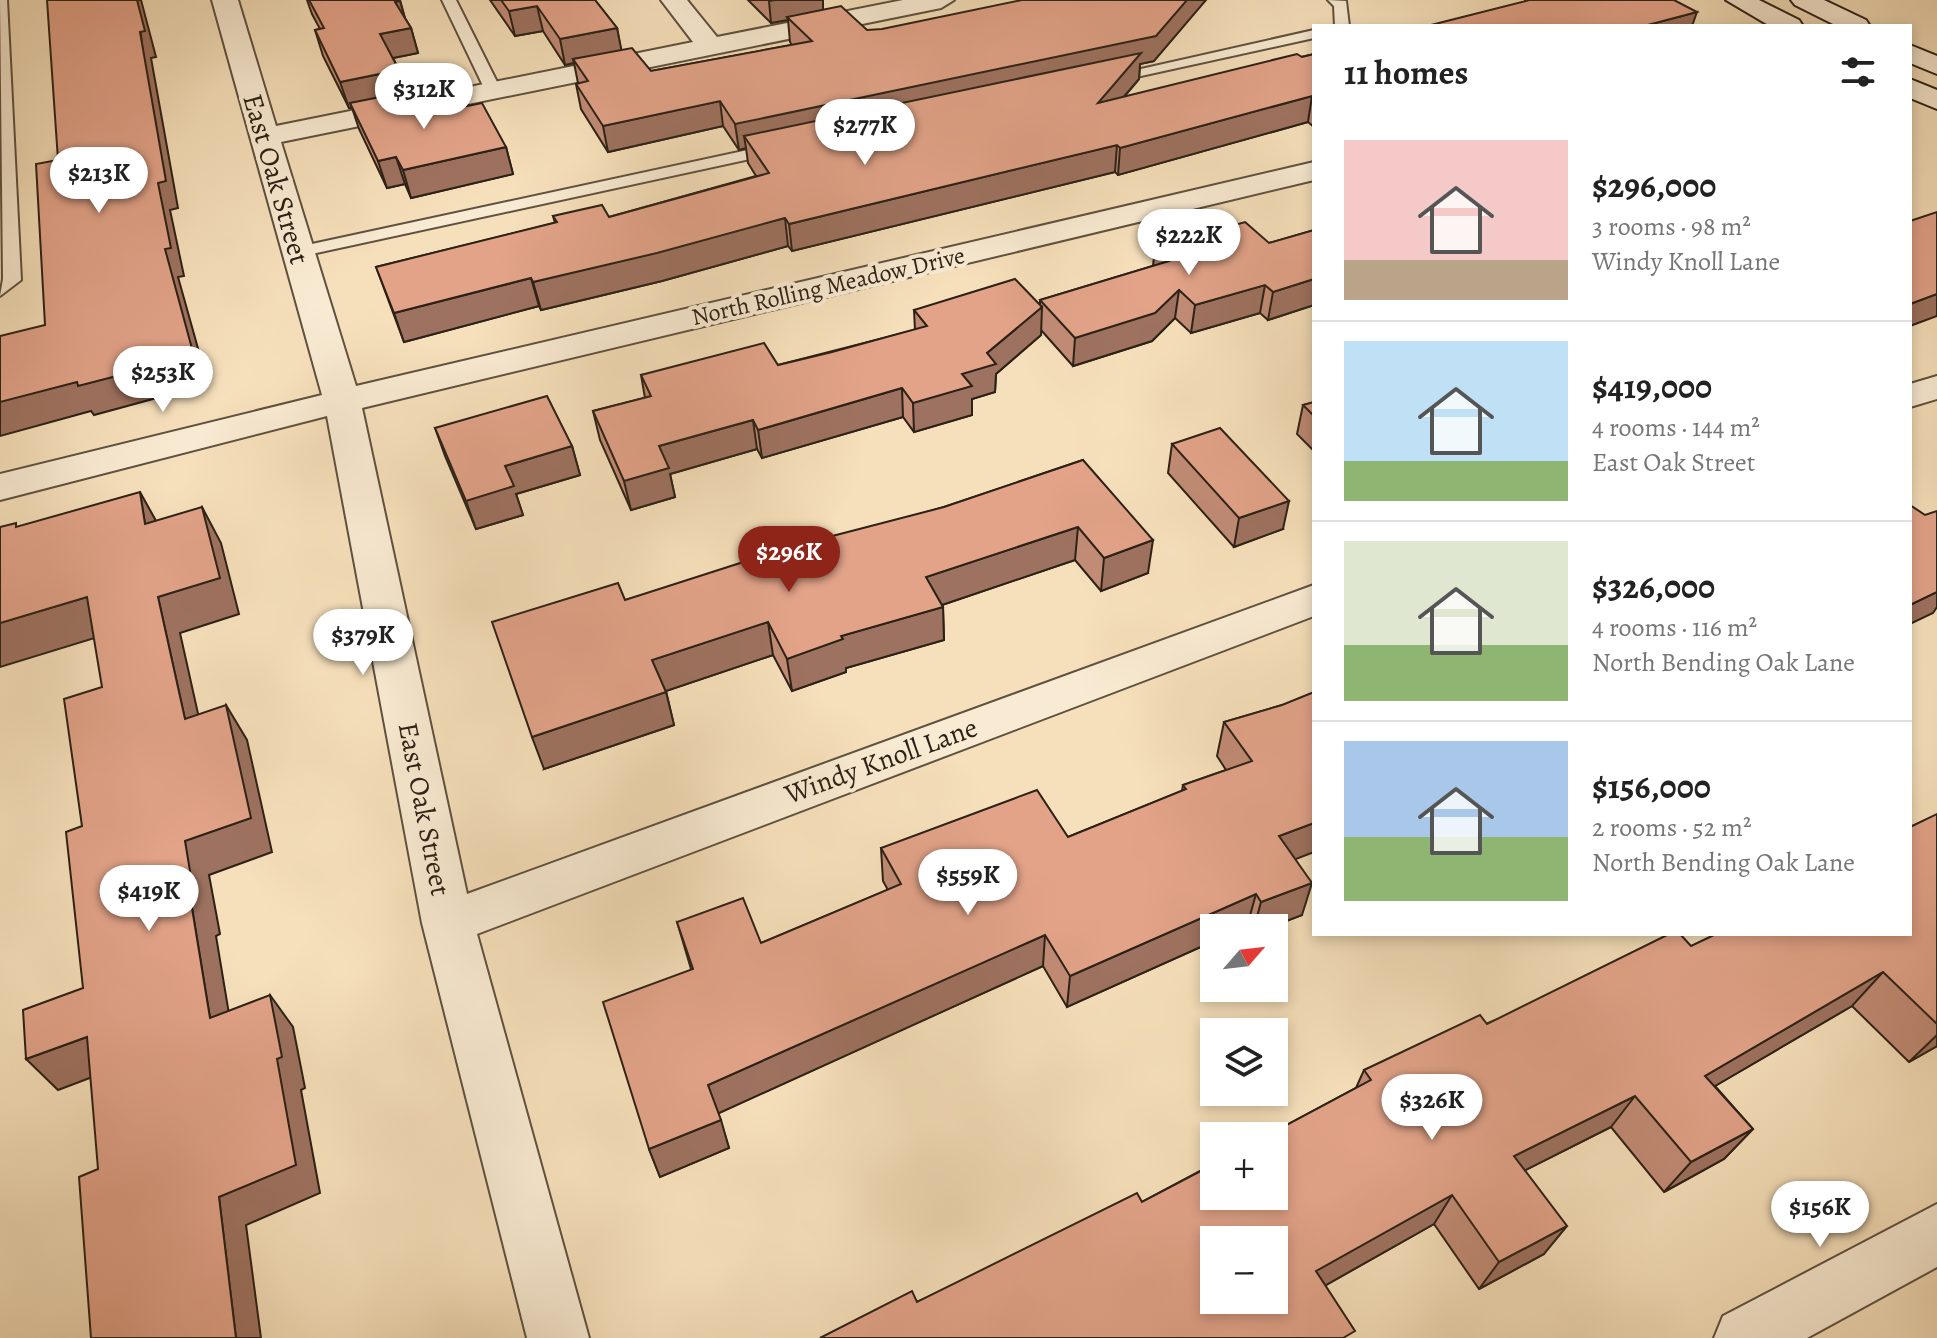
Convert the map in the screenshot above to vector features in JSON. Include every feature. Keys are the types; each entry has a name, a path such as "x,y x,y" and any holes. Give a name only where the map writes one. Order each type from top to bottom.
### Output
{"street":[{"name":"East Oak Street","path":"225,0 342,401 448,923 558,1338"},
{"path":"674,0 712,48"},
{"path":"264,137 712,48 904,3 941,0"},
{"path":"1739,0 1786,24"},
{"path":"1804,0 1853,24"},
{"path":"1912,54 1937,66"},
{"path":"1912,88 1937,101"},
{"name":"North Rolling Meadow Drive","path":"0,487 342,401 1312,171"},
{"path":"1912,395 1937,387"},
{"name":"Windy Knoll Lane","path":"448,923 1312,601"},
{"path":"1745,1338 1937,1234"}],"lane":[{"path":"0,0 12,280 0,291"},
{"path":"449,0 494,92"},
{"path":"1335,0 1341,4 1342,24"},
{"path":"1095,81 1312,34"},
{"path":"298,252 798,145"}],"building":[{"path":"47,0 137,0 145,31 140,32 166,181 158,183 171,248 165,249 194,356 78,386 77,382 0,402 0,336 45,325 36,164 58,160"},
{"path":"309,0 400,0 395,2 411,28 380,34 399,70 340,82 315,30 324,28"},
{"path":"501,0 595,0 617,28 560,39 537,6 509,11"},
{"path":"1022,0 1187,0 1156,36 735,124 720,101 603,126 576,84 588,81 573,59 632,48 651,71 812,41 787,17 841,6 867,30"},
{"path":"1674,0 1697,12 1652,24 1435,24 1526,1"},
{"path":"1141,53 1098,103 1297,54 1302,57 1312,54 1312,96 1120,148 1117,145 789,224 785,218 657,253 533,282 531,278 394,313 376,267 557,222 553,216 602,205 609,217 769,173 744,136"},
{"path":"410,91 422,115 482,103 506,147 403,170 396,157 378,161 350,103"},
{"path":"1937,212 1937,294 1912,303 1912,220"},
{"path":"1245,222 1269,243 1312,231 1312,280 1273,292 1265,285 1195,305 1179,290 1155,313 1075,338 1040,300 1169,261 1155,248"},
{"path":"1015,279 1042,307 987,353 996,364 962,374 972,386 913,403 902,388 758,430 753,420 659,446 669,468 624,481 593,411 651,396 641,375 764,343 778,365 832,352 927,326 914,310"},
{"path":"547,396 572,446 505,466 514,486 466,501 435,428"},
{"path":"1312,403 1312,414 1303,405"},
{"path":"1220,428 1289,501 1239,518 1172,444"},
{"path":"1083,460 1153,540 1104,558 1078,527 926,577 943,607 841,636 843,639 787,659 768,622 652,660 666,692 532,737 492,622 618,583 625,600 790,547 944,507"},
{"path":"140,492 145,524 202,507 220,578 158,597 185,719 226,705 251,818 185,841 195,901 191,902 210,1018 270,995 282,1057 277,1059 296,1165 219,1197 236,1338 91,1338 79,1177 98,1169 87,1037 26,1059 23,1010 83,988 66,832 82,826 64,699 102,687 87,597 0,623 0,527 16,523 16,527"},
{"path":"1912,506 1925,515 1937,511 1937,592 1912,604"},
{"path":"1312,693 1312,824 1279,836 1312,883 1261,902 1256,894 1211,914 1200,914 1200,919 1070,976 1045,935 708,1085 721,1120 649,1149 603,1002 693,969 677,922 743,898 761,943 901,884 881,848 1037,790 1068,837 1186,789 1183,785 1252,761 1224,722"},
{"path":"1937,814 1937,1024 1883,972 1705,1076 1753,1129 1691,1162 1635,1096 1514,1156 1567,1226 1499,1262 1452,1195 1316,1271 1355,1331 1343,1338 820,1338 912,1291 917,1302 1137,1193 1142,1202 1200,1171 1200,1210 1288,1210 1288,1124 1371,1080 1364,1070 1480,1015 1487,1024 1665,936 1682,936 1691,946 1712,936 1912,936 1912,826"}]}
